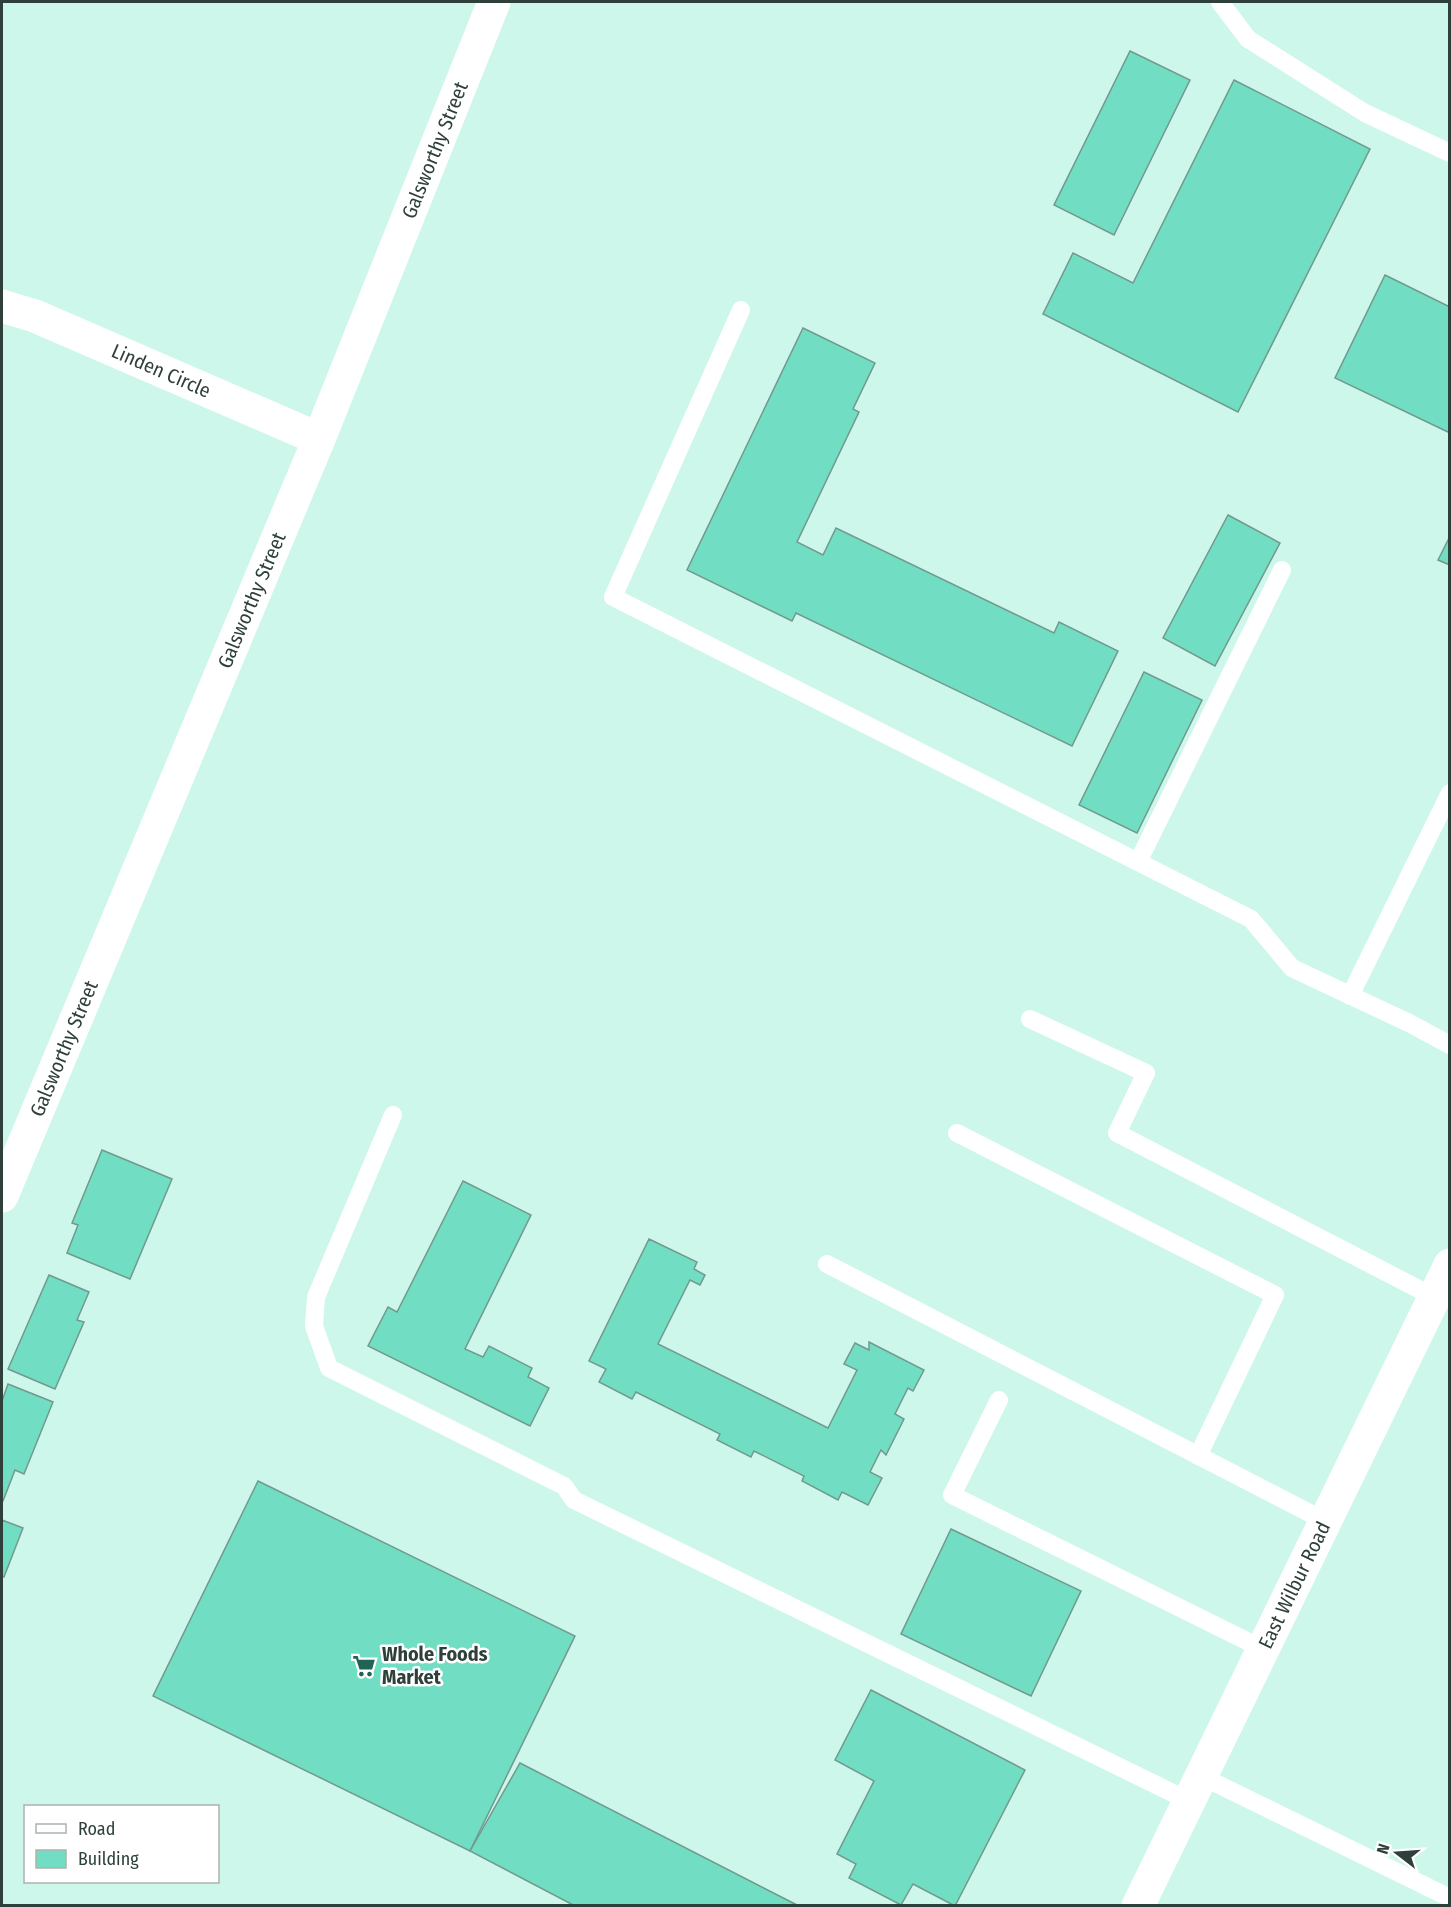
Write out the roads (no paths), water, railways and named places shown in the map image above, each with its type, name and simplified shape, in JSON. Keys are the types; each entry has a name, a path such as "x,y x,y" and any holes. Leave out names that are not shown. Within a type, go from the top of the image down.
{"street":[{"name":"Galsworthy Street","path":"2,1196 319,439 494,2"},
{"name":"Linden Circle","path":"2,306 35,316 319,439"},
{"name":"East Wilbur Road","path":"1138,1905 1449,1264"}],"lane":[{"path":"1220,2 1248,39 1365,113 1449,153"},
{"path":"741,310 613,597 1251,919 1292,968 1411,1024 1449,1045"},
{"path":"1138,862 1282,570"},
{"path":"1350,996 1449,793"},
{"path":"1030,1019 1146,1073 1117,1133 1434,1297"},
{"path":"393,1115 316,1296 314,1326 328,1368 564,1486 574,1500 1195,1788 1449,1898"},
{"path":"957,1133 1275,1295 1198,1456"},
{"path":"827,1264 1325,1521"},
{"path":"999,1400 951,1495 1263,1649"}],"place":[{"name":"Whole Foods Market","path":"364,1666"}]}
